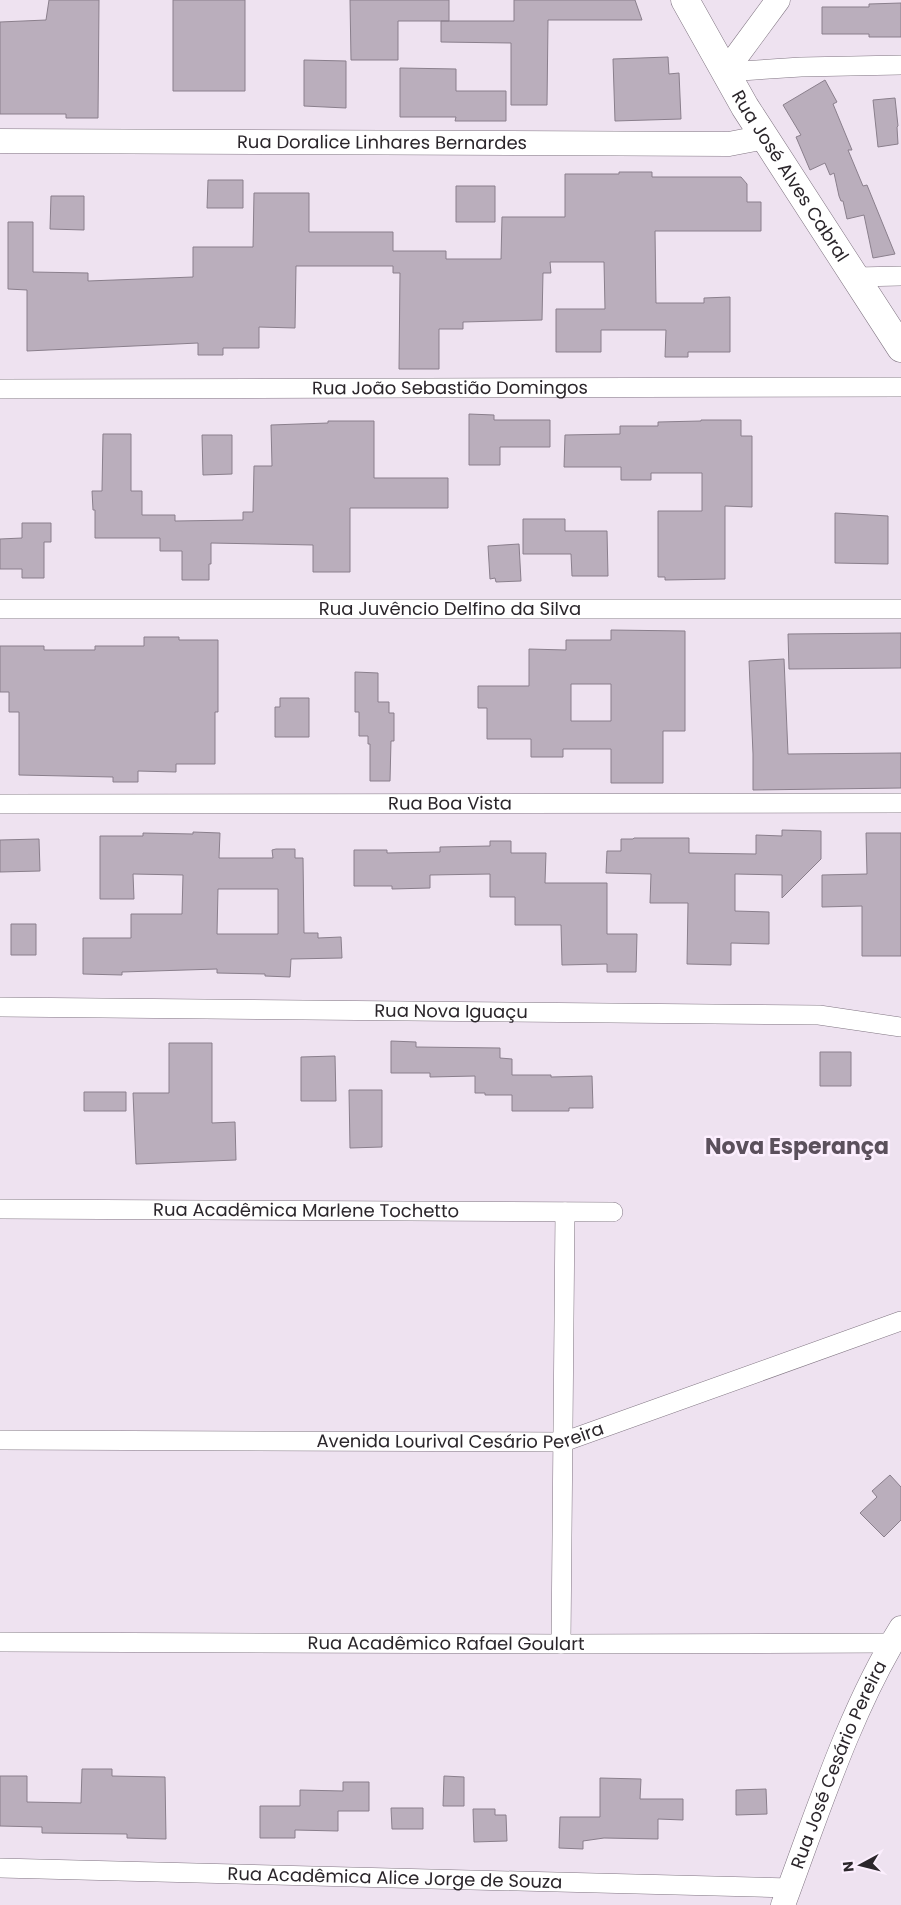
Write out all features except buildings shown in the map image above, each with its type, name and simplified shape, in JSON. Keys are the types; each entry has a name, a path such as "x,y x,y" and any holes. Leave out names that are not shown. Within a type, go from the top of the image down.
{"main road":[{"name":"Rua José Alves Cabral","path":"685,0 725,72 765,137 901,348"}],"street":[{"path":"725,72 778,0"},
{"path":"725,72 801,67 901,65"},
{"name":"Rua Doralice Linhares Bernardes","path":"0,142 729,144 765,137"},
{"path":"856,277 901,276"},
{"name":"Rua João Sebastião Domingos","path":"0,388 901,387"},
{"name":"Rua Juvêncio Delfino da Silva","path":"0,609 901,609"},
{"name":"Rua Boa Vista","path":"0,804 901,803"},
{"name":"Rua Nova Iguaçu","path":"0,1007 818,1015 901,1027"},
{"name":"Rua Acadêmica Marlene Tochetto","path":"0,1209 613,1212"},
{"path":"561,1644 565,1212"},
{"name":"Avenida Lourival Cesário Pereira","path":"0,1440 563,1442 901,1321"},
{"name":"Rua Acadêmico Rafael Goulart","path":"0,1642 561,1644 896,1635"},
{"name":"Rua José Cesário Pereira","path":"786,1896 862,1703 896,1635"},
{"name":"Rua Acadêmica Alice Jorge de Souza","path":"0,1868 786,1896"}],"district":[{"name":"Nova Esperança","path":"797,1146"}]}
